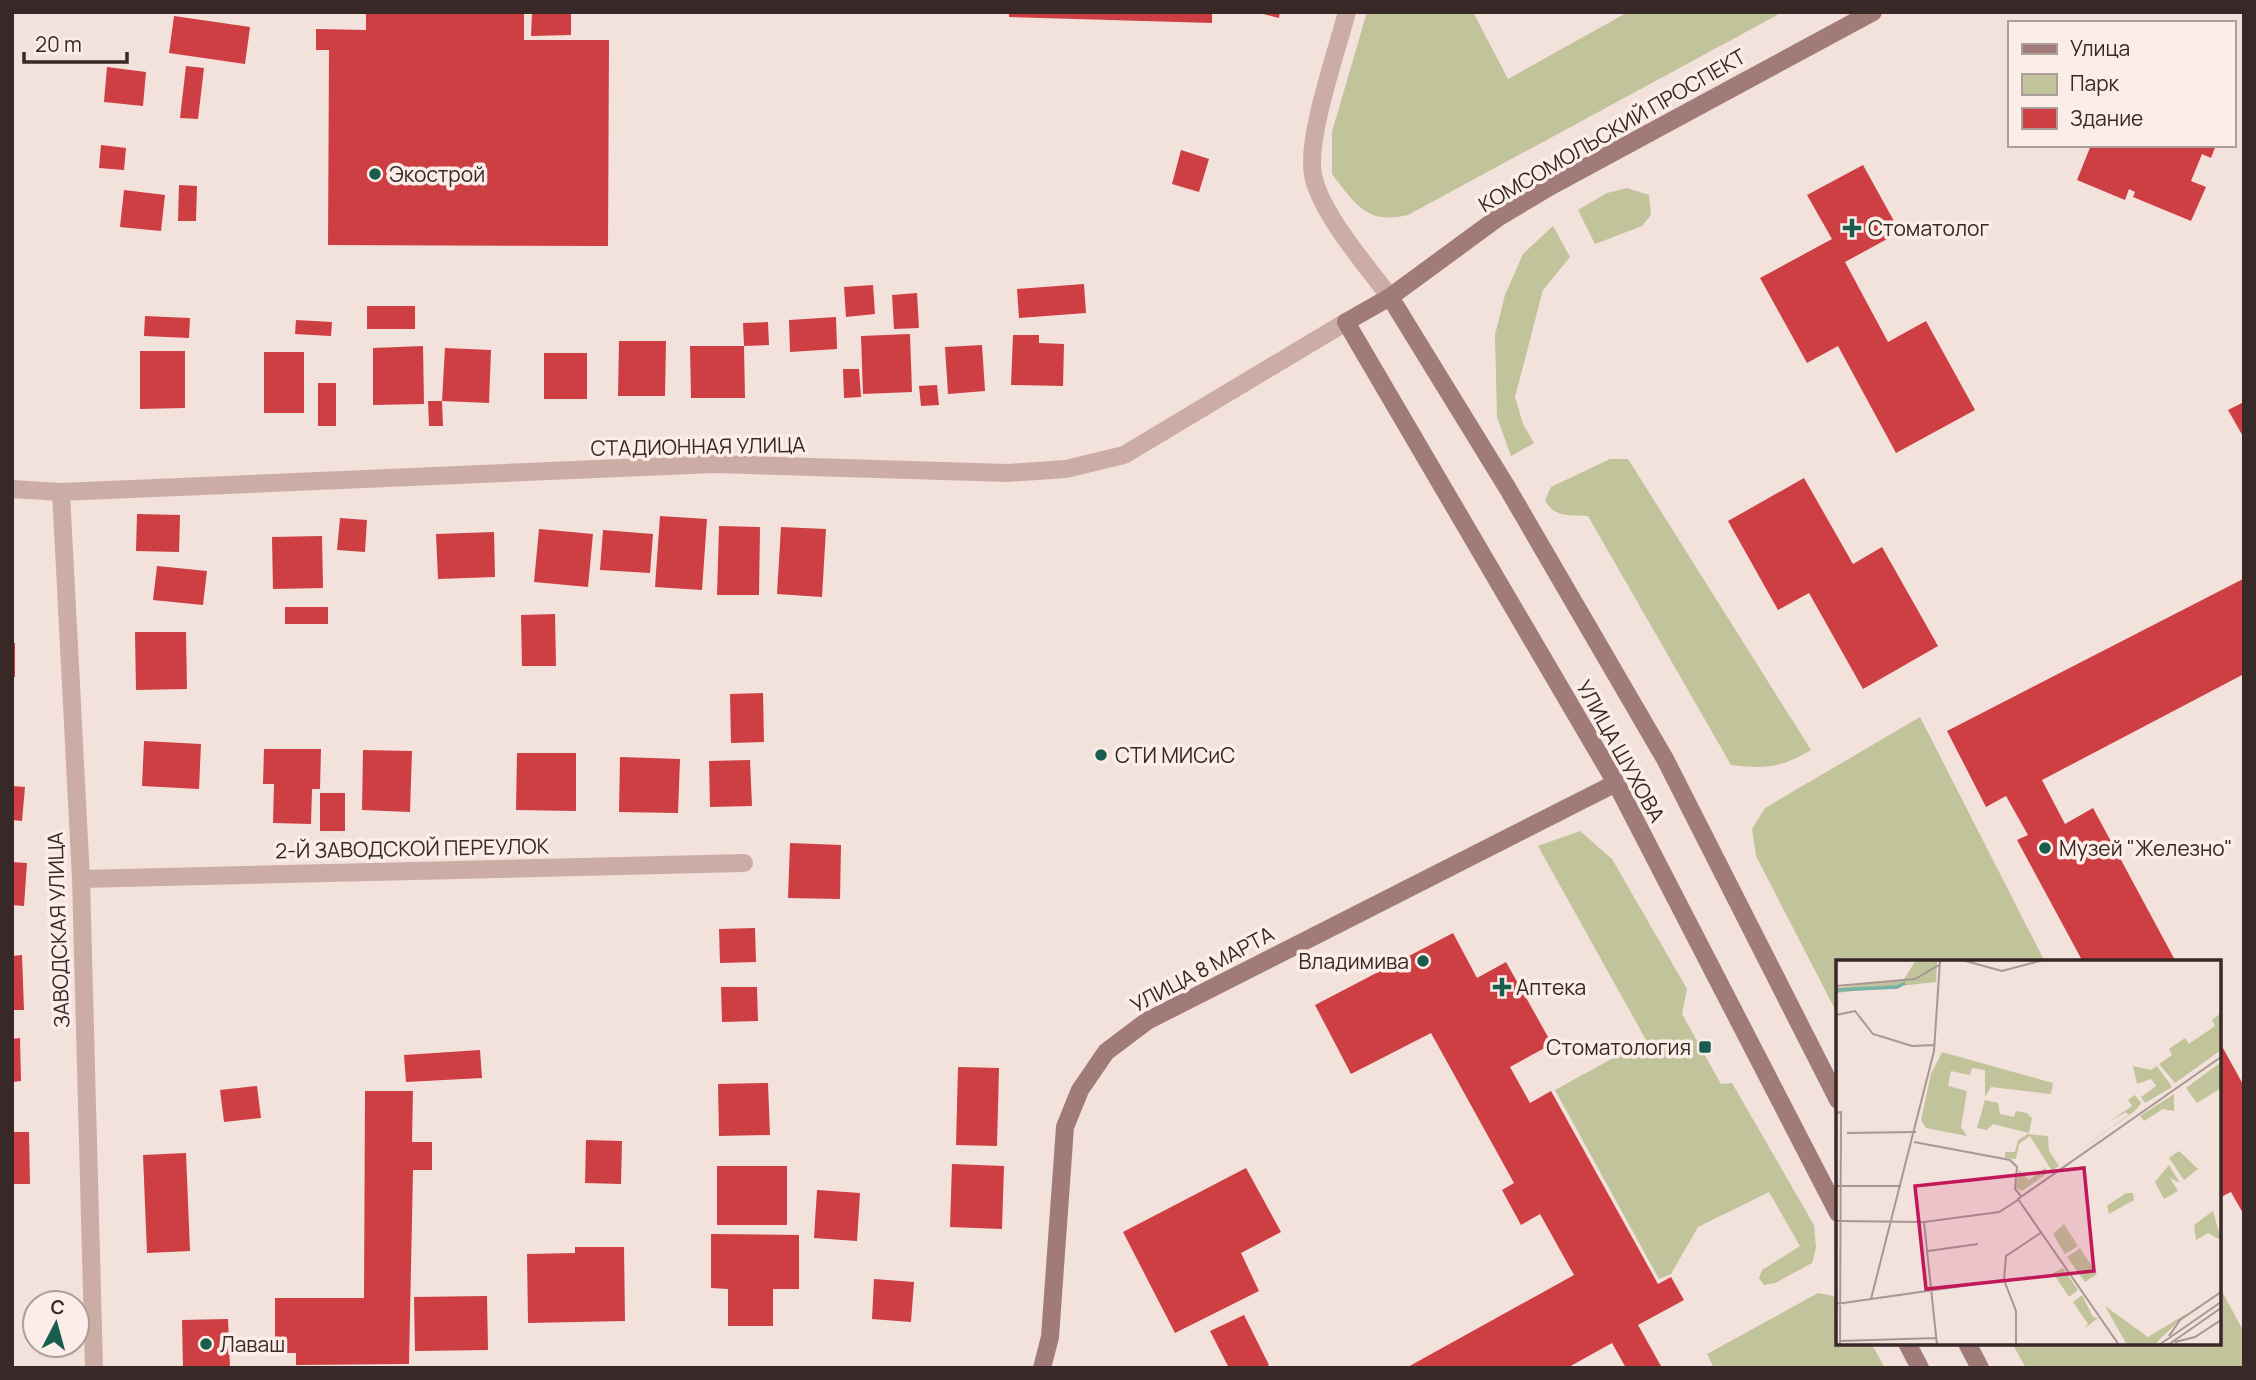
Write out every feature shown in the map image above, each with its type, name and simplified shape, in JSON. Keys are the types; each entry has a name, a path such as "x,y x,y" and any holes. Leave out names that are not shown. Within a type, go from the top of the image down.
{"main road":[{"name":"КОМСОМОЛЬСКИЙ ПРОСПЕКТ","path":"1346,322 1390,297 1499,217 1551,186 1873,12"},
{"name":"УЛИЦА ШУХОВА","path":"1390,297 1508,489 1665,758 1836,1096"},
{"name":"УЛИЦА ШУХОВА","path":"1346,322 1616,783 1836,1209"},
{"name":"УЛИЦА 8 МАРТА","path":"1042,1368 1050,1337 1065,1128 1080,1090 1106,1052 1147,1021 1616,783"},
{"path":"1908,1345 1920,1368"},
{"path":"1968,1345 1980,1368"}],"street":[{"path":"1347,12 1315,135 1313,175 1333,220 1390,297"},
{"name":"СТАДИОННАЯ УЛИЦА","path":"12,489 61,492 715,464 1008,473 1066,469 1124,455 1346,322"},
{"name":"ЗАВОДСКАЯ УЛИЦА","path":"61,492 80,879 94,1368"},
{"name":"2-Й ЗАВОДСКОЙ ПЕРЕУЛОК","path":"80,879 744,863"}],"green space":[{"path":"1367,12 1473,12 1508,79 1628,12 1783,12 1408,215 1382,217 1363,210 1332,174 1332,132"},
{"path":"1627,188 1649,195 1651,215 1642,226 1595,244 1578,210 1607,193"},
{"path":"1553,226 1570,257 1543,290 1515,397 1523,424 1534,443 1511,456 1497,417 1495,335 1505,295 1523,254"},
{"path":"1610,459 1628,459 1811,750 1773,766 1731,765 1588,516 1558,513 1549,506 1545,500 1551,487"},
{"path":"1920,717 2044,960 1836,960 1836,1011 1756,856 1752,829 1765,808"},
{"path":"1580,831 1612,859 1687,989 1682,1014 1721,1084 1732,1083 1814,1225 1816,1248 1812,1263 1775,1283 1764,1285 1759,1278 1762,1270 1800,1246 1769,1192 1698,1227 1671,1274 1659,1279 1555,1090 1646,1040 1538,846"},
{"path":"2221,1290 2244,1332 2244,1368 2026,1368 2013,1345 2221,1345"},
{"path":"1818,1293 1836,1297 1836,1345 1872,1345 1885,1368 1714,1368 1707,1354"}],"building":[{"path":"366,12 524,12 524,40 609,40 608,246 328,245 329,50 316,50 316,29 366,30"},
{"path":"532,12 571,12 571,35 531,36"},
{"path":"1009,12 1212,12 1212,23 1009,17"},
{"path":"1256,12 1280,12 1279,18"},
{"path":"174,16 250,27 245,64 169,53"},
{"path":"186,66 204,68 198,119 180,118"},
{"path":"107,67 146,72 143,106 104,102"},
{"path":"101,145 126,148 124,170 99,168"},
{"path":"2090,147 2215,147 2211,158 2202,154 2191,181 2206,187 2191,221 2133,197 2135,192 2129,189 2125,200 2077,180"},
{"path":"1181,150 1209,159 1199,192 1172,184"},
{"path":"1863,165 1900,232 1845,262 1888,342 1926,321 1975,410 1896,453 1838,346 1807,363 1760,278 1832,239 1807,195"},
{"path":"179,185 197,186 196,221 178,221"},
{"path":"124,190 165,195 161,231 120,227"},
{"path":"1084,284 1086,313 1019,318 1017,289"},
{"path":"873,285 875,314 846,317 844,287"},
{"path":"917,293 919,328 894,329 892,295"},
{"path":"367,306 415,306 415,329 367,329"},
{"path":"145,316 190,318 189,338 144,336"},
{"path":"836,317 837,349 790,352 789,320"},
{"path":"296,320 332,322 331,336 295,334"},
{"path":"768,322 769,345 744,346 743,323"},
{"path":"910,334 912,392 863,394 861,336"},
{"path":"1013,335 1039,335 1039,343 1064,344 1063,386 1011,385"},
{"path":"619,341 666,341 665,396 618,396"},
{"path":"982,345 985,391 948,394 945,347"},
{"path":"423,346 424,404 373,405 373,348"},
{"path":"690,346 744,346 745,398 691,398"},
{"path":"445,348 491,350 489,403 442,401"},
{"path":"140,351 185,351 185,408 140,409"},
{"path":"264,352 304,352 304,413 264,413"},
{"path":"544,353 587,353 587,399 544,399"},
{"path":"843,369 859,369 861,397 844,398"},
{"path":"318,383 336,383 336,426 318,426"},
{"path":"937,385 939,405 921,406 919,386"},
{"path":"428,401 442,401 443,426 429,426"},
{"path":"2244,402 2244,438 2228,410"},
{"path":"1804,478 1853,564 1882,547 1938,646 1863,689 1809,593 1778,610 1728,521"},
{"path":"137,514 180,515 179,552 136,551"},
{"path":"660,516 707,519 702,590 655,587"},
{"path":"340,518 367,520 365,552 337,550"},
{"path":"719,526 760,527 759,595 717,595"},
{"path":"781,527 826,529 822,597 777,594"},
{"path":"539,529 593,534 588,587 534,582"},
{"path":"603,530 653,534 650,573 600,570"},
{"path":"494,532 495,577 438,579 436,534"},
{"path":"322,536 323,588 273,589 272,537"},
{"path":"157,566 207,571 203,605 153,600"},
{"path":"2243,579 2244,674 2042,780 2065,824 2093,808 2175,960 2082,960 2017,840 2028,835 2006,796 1986,807 1947,731"},
{"path":"285,607 328,607 328,624 285,624"},
{"path":"555,614 556,666 522,666 521,615"},
{"path":"135,632 186,632 187,689 136,690"},
{"path":"12,643 15,643 15,677 12,677"},
{"path":"763,693 764,742 731,743 730,694"},
{"path":"144,741 201,744 199,789 142,786"},
{"path":"264,749 321,749 320,789 312,789 311,824 273,823 274,784 263,784"},
{"path":"363,750 412,751 410,812 362,810"},
{"path":"517,753 576,753 576,811 516,810"},
{"path":"620,757 680,759 678,813 619,812"},
{"path":"750,760 752,806 710,807 709,761"},
{"path":"12,786 25,787 22,821 12,820"},
{"path":"320,793 345,793 345,831 320,831"},
{"path":"790,843 841,845 840,899 788,898"},
{"path":"12,862 27,863 24,906 12,905"},
{"path":"755,928 756,962 720,963 719,929"},
{"path":"1453,933 1477,978 1506,962 1552,1044 1510,1067 1530,1103 1551,1091 1658,1284 1671,1277 1684,1300 1638,1325 1662,1368 1626,1368 1612,1343 1567,1368 1406,1368 1574,1275 1540,1214 1521,1225 1502,1190 1514,1183 1431,1033 1351,1074 1315,1005"},
{"path":"22,955 24,1010 12,1010 12,956"},
{"path":"721,987 757,987 758,1021 722,1022"},
{"path":"20,1038 21,1081 12,1082 12,1039"},
{"path":"2221,1045 2244,1086 2244,1215 2231,1192 2221,1197"},
{"path":"480,1050 482,1078 406,1082 404,1055"},
{"path":"958,1067 999,1068 997,1146 956,1145"},
{"path":"768,1083 770,1135 719,1136 718,1084"},
{"path":"257,1086 261,1118 224,1122 220,1090"},
{"path":"365,1091 413,1091 412,1142 432,1142 432,1170 413,1170 409,1364 296,1365 296,1353 282,1353 282,1347 275,1347 275,1298 364,1298"},
{"path":"12,1132 29,1132 30,1184 12,1184"},
{"path":"586,1140 622,1141 621,1184 585,1183"},
{"path":"186,1153 190,1251 147,1253 143,1155"},
{"path":"952,1164 1004,1166 1002,1229 950,1227"},
{"path":"717,1166 787,1166 787,1225 717,1225"},
{"path":"1246,1168 1281,1232 1241,1253 1259,1291 1175,1333 1123,1232"},
{"path":"817,1190 860,1193 857,1241 814,1238"},
{"path":"711,1234 799,1235 799,1289 773,1289 773,1326 728,1326 728,1289 711,1288"},
{"path":"575,1247 624,1247 625,1321 528,1323 527,1254 575,1253"},
{"path":"874,1279 914,1282 911,1322 872,1319"},
{"path":"487,1296 488,1350 415,1351 414,1297"},
{"path":"1244,1315 1269,1365 1264,1368 1229,1368 1210,1331"},
{"name":"Лаваш","path":"228,1319 230,1368 183,1368 182,1320"}],"place":[{"name":"Экострой","path":"375,174"},
{"name":"Стоматолог","path":"1852,228"},
{"name":"СТИ МИСиС","path":"1101,755"},
{"name":"Музей \"Железно\"","path":"2045,848"},
{"name":"Владимива","path":"1423,961"},
{"name":"Аптека","path":"1502,987"},
{"name":"Стоматология","path":"1705,1047"},
{"name":"Лаваш","path":"206,1344"}]}
